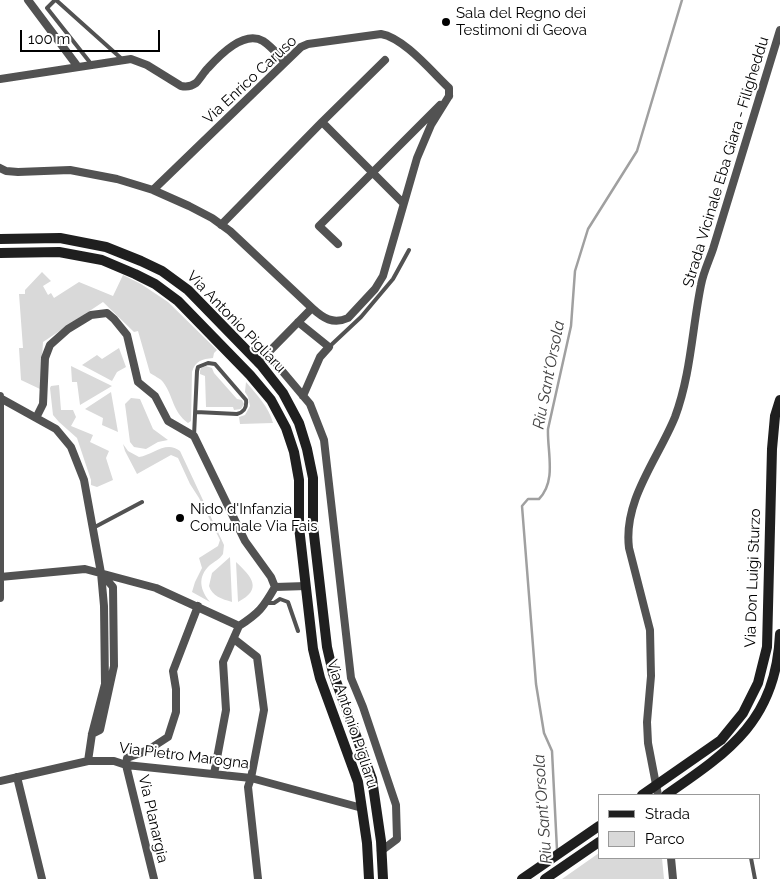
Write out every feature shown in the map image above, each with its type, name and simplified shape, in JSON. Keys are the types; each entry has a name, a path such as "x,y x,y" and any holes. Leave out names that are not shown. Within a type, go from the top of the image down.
{"main road":[{"name":"Via Antonio Pigliaru","path":"0,238 60,238 106,247 162,271 188,290 258,362 283,392 299,422 313,478 313,526 327,647 333,673 372,779 382,851 383,879"},
{"name":"Via Antonio Pigliaru","path":"0,253 59,252 102,260 155,284 178,300 250,375 271,400 286,428 294,452 298,480 299,527 313,649 320,678 358,782 369,879"},
{"name":"Via Don Luigi Sturzo","path":"643,794 721,740 743,713 758,683 767,647 772,449 775,416 780,400"},
{"name":"Via Don Luigi Sturzo","path":"667,794 711,764 730,749 743,735 763,705 776,668 780,634"},
{"path":"522,879 598,827"},
{"path":"544,879 598,843"}],"street":[{"path":"28,0 78,67"},
{"name":"Strada Vicinale Eba Giara - Filigheddu","path":"658,794 648,743 647,722 651,676 650,630 627,535 640,487 675,416 691,358 701,283 780,30"},
{"name":"Via Enrico Caruso","path":"153,190 285,62 301,47 308,44 381,34 388,35 399,40 449,88 449,96"},
{"path":"0,79 131,59 147,65 177,84 187,87 196,83 209,67 229,49 243,40 253,38 264,41 285,62"},
{"path":"221,225 385,60"},
{"path":"338,244 319,226 449,96"},
{"path":"0,168 6,171 70,170 117,179 153,190 189,206 221,225 322,317 339,322 348,318 375,289 383,276 412,173 426,136 449,96"},
{"path":"322,122 404,203"},
{"path":"258,362 312,308"},
{"path":"36,418 43,404 45,358 50,345 68,329 91,315 107,313 127,335 138,382 155,396 168,421 194,436 245,541 271,577 275,587"},
{"path":"298,322 328,347 320,357 303,396"},
{"name":"Via Antonio Pigliaru","path":"267,353 310,404 324,440 350,678 396,805 397,839 382,851"},
{"path":"0,598 0,398 56,429 71,448 84,480 101,572 104,606 105,684 92,734 88,761"},
{"path":"1,577 85,569 101,572 156,588 239,626"},
{"path":"275,587 306,586"},
{"path":"214,774 226,710 223,662 239,626 256,615 266,603 275,587"},
{"path":"126,765 127,758 148,750 168,737 176,712 176,689 172,671 198,606"},
{"path":"234,639 257,657 264,710 248,787 258,879"},
{"name":"Via Pietro Marogna","path":"0,781 88,761 114,761 126,765 251,778 362,808"},
{"name":"Via Planargia","path":"126,765 154,879"},
{"path":"18,777 42,879"},
{"path":"671,859 674,879"}],"lane":[{"path":"92,65 47,8 56,0 123,60"},
{"path":"328,347 361,317 394,279 409,250"},
{"path":"194,436 198,367 208,363 215,364 246,400 247,405 242,413 196,412"},
{"path":"93,528 142,502"},
{"path":"266,603 274,603 280,599 288,602 298,631"},
{"path":"751,859 755,879"}],"green space":[{"path":"42,272 51,281 43,286 48,295 51,293 54,298 79,282 113,296 123,275 141,284 168,302 217,350 213,358 199,361 193,368 191,421 188,423 179,414 163,382 150,373 138,331 134,332 103,302 43,342 40,389 21,380 19,348 23,348 19,294 25,294 25,290"},
{"path":"119,348 126,367 117,372 112,381 82,365 97,355 102,359"},
{"path":"71,366 112,386 80,405 77,382 72,382"},
{"path":"206,366 212,368 214,373 237,399 242,400 244,404 241,409 234,410 233,407 206,407 205,376 200,374 200,371 201,368"},
{"path":"246,382 266,406 273,423 240,424 239,417 245,415 250,406 245,392"},
{"path":"59,385 61,410 73,410 76,417 71,426 93,435 90,442 109,451 106,458 113,480 97,487 91,485 77,438 53,415 50,388 51,386"},
{"path":"111,392 118,432 102,425 103,418 85,409"},
{"path":"131,398 140,399 153,429 168,440 158,442 146,449 134,447 130,442 125,404"},
{"path":"123,444 128,451 139,457 170,447 180,451 224,545 223,554 203,574 202,588 210,602 192,592 202,568 199,558 218,546 220,540 178,458 171,455 137,474"},
{"path":"230,557 232,602 215,595 209,586 212,573"},
{"path":"236,562 247,573 253,588 246,597 238,602"},
{"path":"598,854 598,859 662,859 664,879 562,879"}],"waterway":[{"name":"Riu Sant'Orsola","path":"557,850 552,751 544,733 536,684 522,506 528,499 539,499 545,492 548,484 550,466 548,429 571,326 575,271 588,229 637,151 682,0"}],"place":[{"name":"Sala del Regno dei Testimoni di Geova","path":"446,22"},
{"name":"Nido d'Infanzia Comunale Via Fais","path":"180,518"}]}
